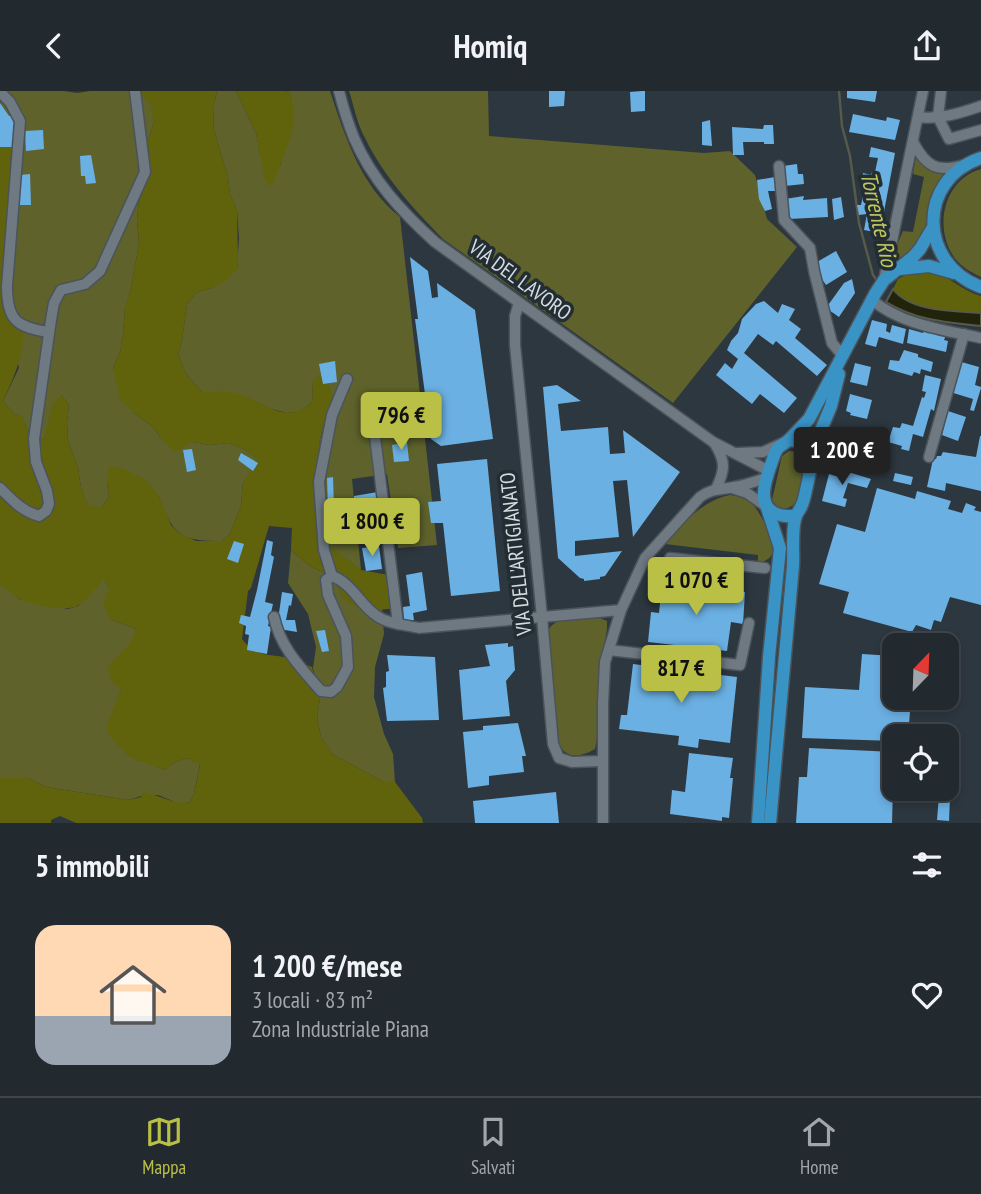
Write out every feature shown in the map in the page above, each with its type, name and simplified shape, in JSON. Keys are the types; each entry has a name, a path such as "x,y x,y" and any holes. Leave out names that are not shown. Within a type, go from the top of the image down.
{"main road":[{"path":"981,159 954,174 941,191 934,212 933,227 936,245 944,261 956,274 981,287"},
{"path":"758,823 769,657 780,548 764,497 775,453 809,419 884,280 913,257 933,227"},
{"path":"897,270 929,266 956,274"},
{"path":"771,823 796,515 803,503 816,442 831,406 843,356"},
{"path":"787,441 794,440 806,446 812,460"},
{"path":"767,507 784,516 796,515"}],"street":[{"path":"0,488 28,513 39,516 46,511 49,504 36,462 34,439 54,303 61,290 85,284 100,271 145,171 135,91"},
{"name":"VIA DEL LAVORO","path":"338,91 355,140 379,183 435,242 713,442 769,474"},
{"path":"941,91 938,117 949,139 981,130"},
{"path":"0,92 10,102 20,121 7,286 8,307 21,325 49,332"},
{"path":"884,280 923,92"},
{"path":"918,117 953,115 981,106"},
{"path":"913,142 928,163 938,169 949,170 966,165"},
{"path":"779,166 784,220 810,248 832,343 843,356"},
{"path":"873,297 891,314 915,323 981,338"},
{"name":"VIA DELL'ARTIGIANATO","path":"519,303 515,316 514,345 553,744 559,758 572,762 602,761"},
{"path":"929,457 964,334"},
{"path":"332,576 324,550 319,482 332,415 346,379"},
{"path":"372,412 398,624"},
{"path":"732,452 763,452 787,441"},
{"path":"713,442 722,455 724,469 716,489"},
{"path":"603,823 605,662 621,610 645,558 700,497 716,489 752,483 769,474"},
{"path":"732,488 747,493 767,507"},
{"path":"658,544 670,558"},
{"path":"645,558 765,568 778,575"},
{"path":"765,568 773,565 779,558"},
{"path":"332,576 342,579 377,617 419,628 621,610"},
{"path":"274,617 284,645 321,691 331,692 337,687 348,667 346,636 328,595 326,580 332,576"},
{"path":"609,650 740,665 749,623"}],"green space":[{"path":"0,91 138,91 151,103 154,123 142,158 137,221 139,243 125,307 120,352 113,368 134,413 152,426 163,441 209,445 229,443 258,459 243,483 241,505 230,534 222,541 197,540 180,533 169,520 159,496 107,482 109,497 102,507 89,507 68,441 69,405 61,395 44,439 37,442 22,417 13,413 3,401 19,368 5,298"},
{"path":"217,91 236,91 256,133 260,154 280,166 293,121 292,103 289,92 286,91 330,91 356,160 375,191 400,217 437,545 398,548 387,474 352,479 361,570 326,546 321,513 319,444 323,426 335,401 313,382 312,402 301,411 287,413 254,401 202,392 186,374 178,355 187,304 197,292 212,288 237,269 237,210 230,194 228,177 214,130 213,108"},
{"path":"349,91 488,91 489,136 704,153 730,151 755,175 767,219 797,247 673,403 443,239 410,204 381,166 362,133"},
{"path":"916,156 931,170 944,174 930,197 925,231 918,244 892,262 903,231 913,232 924,177 913,174"},
{"path":"981,169 981,277 965,268 952,254 944,229 944,217 951,192 969,174"},
{"path":"789,451 802,457 804,471 796,503 784,508 776,506 772,500 782,456"},
{"path":"730,495 746,500 758,511 772,544 773,552 768,559 758,563 758,555 665,544 695,513 711,502"},
{"path":"291,550 310,566 325,573 338,586 343,598 365,611 382,609 384,634 375,667 374,697 384,734 393,754 395,782 384,782 332,754 321,737 317,717 320,698 313,668 316,647 308,614 288,583"},
{"path":"104,578 109,588 110,619 136,629 134,640 126,649 118,699 137,760 165,770 173,763 187,758 200,764 190,802 180,804 158,795 128,800 46,787 28,778 0,778 0,585 9,589 19,599 68,609 78,606"},
{"path":"598,617 607,621 607,629 598,680 597,738 595,749 574,755 565,752 559,743 548,631 563,619"}],"shaded area":[{"path":"138,91 217,91 213,108 214,130 228,177 230,194 237,210 237,269 227,280 197,292 187,304 178,355 186,374 202,392 230,392 281,412 301,409 312,402 313,382 319,375 330,387 335,401 323,426 319,444 321,513 326,546 361,570 394,576 399,608 365,611 343,599 338,586 325,573 310,566 291,550 292,528 269,526 248,591 242,639 256,651 312,667 320,698 317,717 321,737 332,754 384,782 395,782 423,823 76,823 60,816 51,820 51,823 0,823 0,778 28,778 46,787 128,800 141,797 143,792 184,803 190,802 194,794 200,765 187,758 173,763 165,770 144,763 124,752 107,732 121,688 111,682 108,667 128,646 136,629 110,619 103,604 109,588 104,579 88,597 72,608 48,607 23,601 0,585 0,121 13,156 5,298 19,316 23,337 20,359 3,401 13,413 22,416 37,442 44,439 52,405 61,395 69,405 68,441 89,506 102,507 109,497 109,466 124,469 146,480 159,496 171,525 179,533 196,541 222,541 230,534 241,505 243,483 257,459 246,450 229,443 209,445 193,442 175,452 152,426 120,400 113,368 120,352 125,306 131,289 139,243 137,221 142,158 154,123 150,103"},
{"path":"236,91 286,91 289,92 294,106 291,136 273,184 268,186 256,133"},
{"path":"915,270 939,274 981,296 981,313 934,309 901,297 893,289 898,279"},
{"name":"Torrente Rio","path":"893,289 901,297 921,306 981,313 981,326 932,320 909,313 886,302"}],"building":[{"path":"549,91 565,91 564,106 549,107"},
{"path":"645,91 645,111 631,112 630,92"},
{"path":"847,91 877,91 875,102 847,98"},
{"path":"0,103 9,116 13,114 18,123 13,125 14,147 0,147"},
{"path":"853,114 886,121 887,117 900,120 895,140 849,132"},
{"path":"710,120 712,146 702,145 702,122"},
{"path":"764,125 773,125 774,144 743,142 744,155 733,155 732,127 763,129"},
{"path":"43,130 44,149 26,151 25,131"},
{"path":"871,147 895,153 880,233 864,230 867,214 859,215 857,205 861,205 866,182 862,180 863,173 871,175 875,172 878,158 869,157"},
{"path":"91,155 96,183 86,184 85,176 81,176 80,156"},
{"path":"797,164 798,174 803,174 804,184 785,186 783,166"},
{"path":"30,174 31,205 20,205 20,175"},
{"path":"775,177 776,191 768,191 772,209 765,211 759,199 757,180"},
{"path":"804,196 803,200 827,198 828,217 789,219 785,199"},
{"path":"841,197 844,217 834,220 832,199"},
{"path":"836,251 847,272 826,285 817,272 820,269 817,262"},
{"path":"410,257 428,271 432,298 438,297 437,283 475,310 493,439 441,446 431,439 415,319 418,319"},
{"path":"852,279 855,293 839,317 826,308 844,283"},
{"path":"764,301 778,313 782,304 795,309 789,320 801,329 795,338 827,365 817,376 776,341 773,345 758,334 744,353 797,398 784,413 760,394 752,404 716,375 725,363 732,369 738,359 727,350 731,341 738,333 742,319 756,304"},
{"path":"872,320 887,324 886,331 890,333 892,325 906,329 903,344 879,337 876,347 865,344"},
{"path":"909,329 923,333 924,329 946,335 946,352 907,343"},
{"path":"904,350 933,362 931,372 921,369 920,374 914,372 912,376 888,369 890,360 899,361"},
{"path":"335,361 337,382 323,384 319,364"},
{"path":"958,361 979,367 975,385 981,388 974,411 970,410 973,399 950,392"},
{"path":"855,363 871,367 867,386 850,382"},
{"path":"925,375 941,379 934,411 931,409 923,437 913,434 909,451 901,449 902,446 888,442 893,427 900,428 902,423 913,426 926,392 922,391"},
{"path":"557,385 581,401 558,404 561,431 608,427 610,454 625,453 623,430 680,472 633,537 627,480 613,481 619,537 575,541 575,556 622,551 600,579 584,581 558,558 543,387"},
{"path":"850,394 872,400 867,419 850,415 851,413 846,411"},
{"path":"948,411 966,417 958,441 942,435"},
{"path":"841,429 871,436 862,467 833,459"},
{"path":"980,436 981,491 946,483 945,491 927,487 933,459 941,456 943,452 976,457"},
{"path":"407,442 409,461 394,462 392,445"},
{"path":"192,449 196,470 187,472 183,450"},
{"path":"241,453 258,463 253,471 238,460"},
{"path":"487,459 500,591 451,596 443,523 431,523 428,502 441,501 437,464"},
{"path":"845,471 871,479 867,488 848,483 843,498 847,499 845,507 822,501 829,474 842,478"},
{"path":"895,473 913,477 911,485 893,481"},
{"path":"333,477 334,508 328,508 327,478"},
{"path":"877,488 915,499 917,491 951,501 948,509 962,513 966,503 981,512 981,605 950,597 941,622 934,620 931,630 916,625 912,632 843,613 849,592 819,584 837,524 865,532"},
{"path":"378,492 381,518 360,520 359,514 355,515 354,496"},
{"path":"267,540 273,542 271,555 274,557 265,602 273,604 268,626 271,627 267,654 247,650 249,635 245,634 246,626 239,623 241,615 250,617"},
{"path":"234,541 244,544 238,563 227,559"},
{"path":"379,546 382,569 366,571 362,548"},
{"path":"422,572 427,610 413,613 414,620 404,620 403,607 410,606 406,575"},
{"path":"662,583 745,592 743,624 731,622 727,651 648,642 651,612 659,613"},
{"path":"282,592 293,594 286,620 295,620 297,632 279,629"},
{"path":"325,630 329,651 322,652 316,631"},
{"path":"508,643 508,647 513,646 515,670 506,681 510,716 463,720 459,670 490,666 485,645"},
{"path":"862,654 882,655 882,711 910,711 909,724 882,724 882,741 802,738 805,687 859,690"},
{"path":"387,655 435,657 439,720 387,721 383,688 386,687 386,672 389,671"},
{"path":"633,664 737,677 730,743 699,739 698,748 678,745 679,736 619,729 621,715 627,715"},
{"path":"518,723 526,756 522,756 524,772 489,776 489,785 468,788 463,732 483,730 483,726"},
{"path":"809,748 882,751 882,801 893,801 892,823 796,823 799,777 807,777"},
{"path":"689,753 733,758 729,818 722,817 722,821 670,814 672,790 685,792"},
{"path":"556,792 559,823 475,823 473,801"},
{"path":"939,801 950,801 949,821 937,820"}],"waterway":[{"name":"Torrente Rio","path":"839,91 842,126 850,156 859,223 873,275 878,282"}]}
